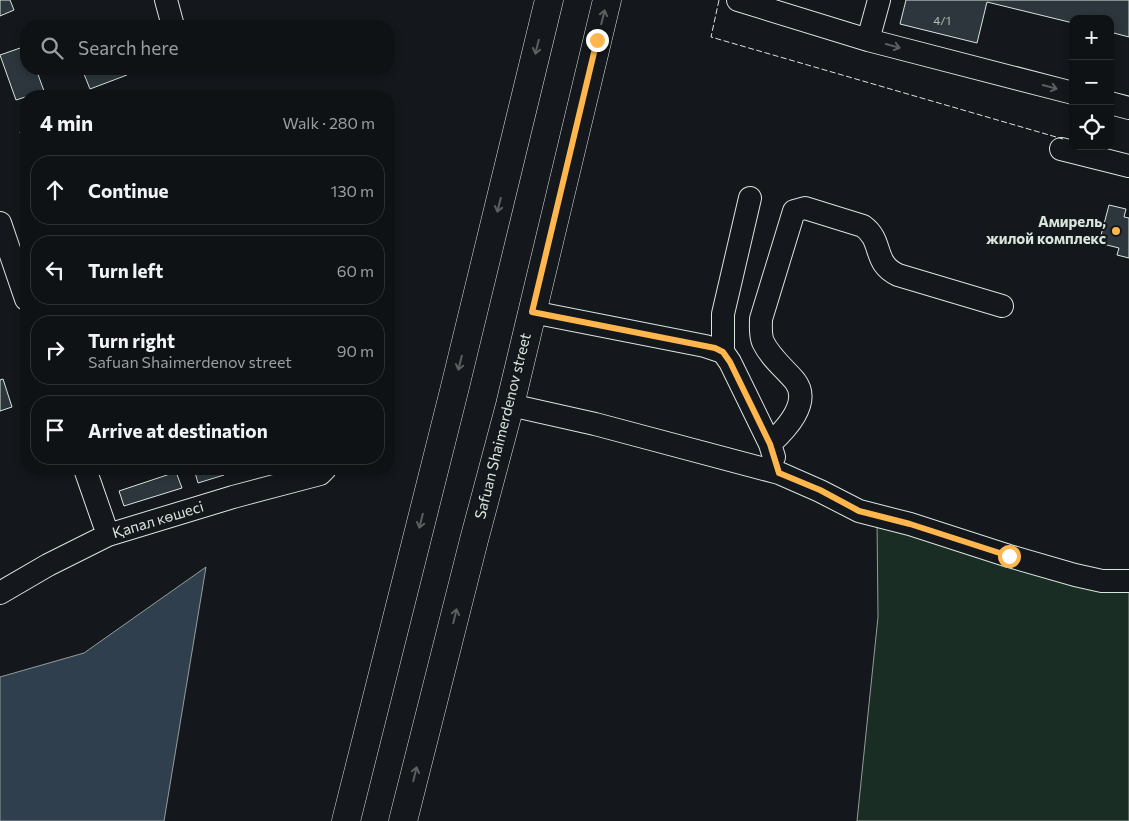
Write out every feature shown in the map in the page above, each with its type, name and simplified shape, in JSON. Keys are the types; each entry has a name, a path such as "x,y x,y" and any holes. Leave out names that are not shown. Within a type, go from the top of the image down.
{"main road":[{"path":"346,821 549,0"},
{"name":"Safuan Shaimerdenov street","path":"403,821 510,405 607,0"}],"street":[{"path":"166,0 171,20"},
{"path":"738,0 868,40 1069,92"},
{"path":"868,40 879,0"},
{"path":"1114,104 1129,108"},
{"path":"1062,148 1129,166"},
{"path":"750,198 723,314 723,352 730,362 770,444 779,473"},
{"path":"770,444 786,429 797,411 800,396 797,384 762,341 761,330 761,319 794,211 805,208 863,226 873,236 882,264 890,272 898,276 1002,306"},
{"path":"0,223 20,281"},
{"path":"532,312 705,346 723,352"},
{"path":"510,405 595,424 779,473 820,490 859,511 910,524 1075,575 1102,581 1129,581"},
{"path":"87,475 108,535"},
{"name":"Қапал көшесі","path":"0,593 48,565 108,535 233,497 316,475"}],"green space":[{"path":"877,520 1129,581 1129,821 857,821 878,617"}],"water":[{"path":"206,567 164,821 0,821 0,677 84,653"}],"building":[{"path":"0,0 10,0 14,10 0,16"},
{"path":"906,0 1129,0 1129,37 1114,33 1114,15 1069,15 1069,22 987,2 977,43 900,24"},
{"path":"20,48 20,75 38,75 44,90 20,90 20,99 16,100 0,55"},
{"path":"84,75 127,75 90,89"},
{"name":"Амирель, жилой комплекс","path":"1109,205 1126,209 1124,217 1129,218 1129,258 1117,255 1119,248 1099,243"},
{"path":"3,379 12,407 0,411 0,380"},
{"path":"167,475 177,475 182,488 124,506 119,491"},
{"path":"196,475 224,475 198,483"}],"fence":[{"path":"719,0 711,37 1063,139"}],"place":[{"name":"Амирель, жилой комплекс","path":"1116,231"}],"route":[{"path":"597,40 532,312 715,348 723,352 730,362 770,444 779,473 820,490 859,511 910,524 1009,556"}]}
